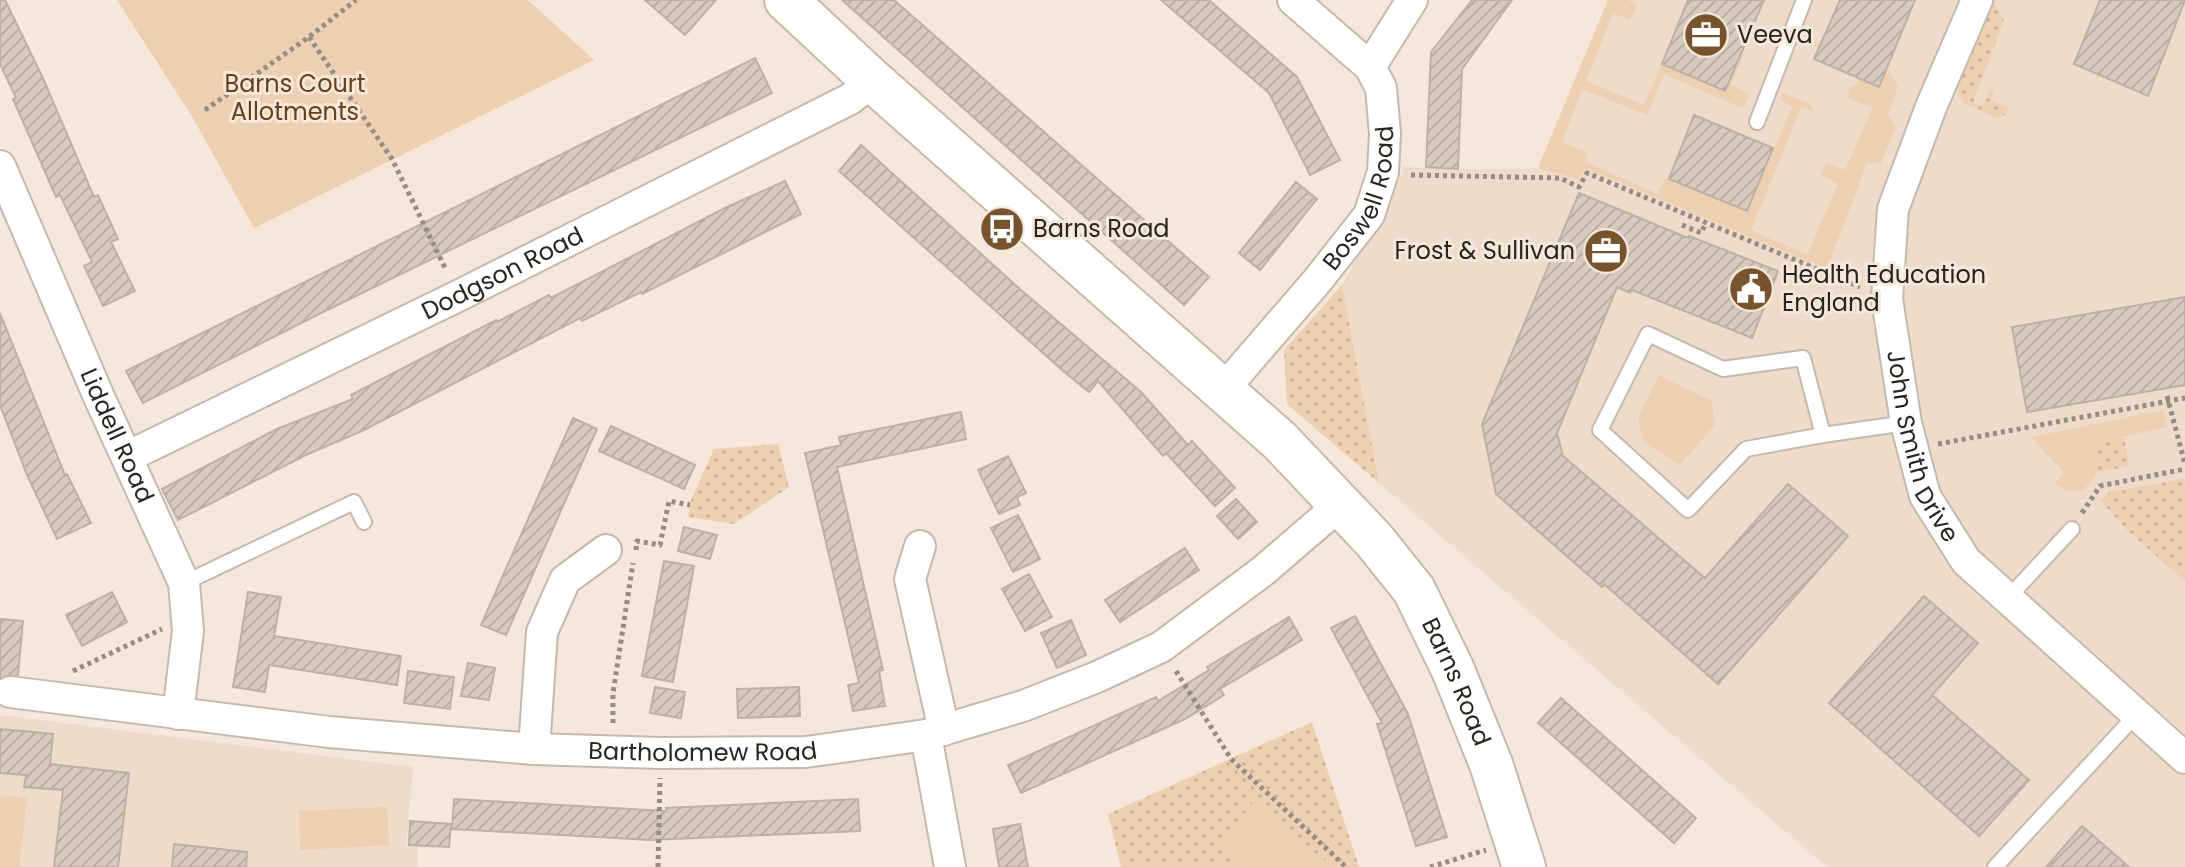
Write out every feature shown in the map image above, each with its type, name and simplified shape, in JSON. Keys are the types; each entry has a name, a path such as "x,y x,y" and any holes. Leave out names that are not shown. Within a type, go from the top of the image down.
{"street":[{"name":"Barns Road","path":"786,0 873,81 1280,441 1342,503 1414,590 1453,670 1491,764 1521,854"},
{"path":"1293,0 1370,67 1412,0"},
{"name":"John Smith Drive","path":"1977,0 1931,107 1893,209 1887,299 1910,436 1925,496 1966,561 2185,758"},
{"name":"Boswell Road","path":"1222,391 1369,215 1383,172 1385,134 1381,88 1370,67"},
{"name":"Dodgson Road","path":"127,457 458,296 850,99 873,81"},
{"name":"Liddell Road","path":"0,166 184,583 188,616 178,714"},
{"name":"Bartholomew Road","path":"12,692 329,732 534,749 661,753 806,752 935,733 1023,706 1097,677 1161,647 1263,571 1342,503"},
{"path":"920,546 910,579 935,733 950,867"},
{"path":"534,749 542,632 565,580 606,550"}],"lane":[{"path":"1757,122 1804,0"},
{"path":"1823,435 1803,358 1723,369 1648,334 1600,430 1688,510 1746,449 1823,435 1910,436"},
{"path":"184,583 354,502 364,522"},
{"path":"2007,599 2072,529"},
{"path":"1995,867 2136,715"}],"path":[{"path":"205,110 356,0"},
{"path":"309,37 392,159 458,296"},
{"path":"1383,172 1451,177 1560,178 1579,187 1587,173 1887,299"},
{"path":"1682,225 1701,233 1706,223"},
{"path":"1910,436 2185,398"},
{"path":"2072,529 2100,486 2185,467 2168,399"},
{"path":"613,752 613,693 637,541 660,545 669,501 690,505"},
{"path":"606,550 633,562"},
{"path":"12,692 188,616"},
{"path":"1161,647 1231,759 1346,867"},
{"path":"658,867 661,753"},
{"path":"1430,867 1521,854"}],"shaded area":[{"path":"1608,0 2185,0 2185,867 1827,867 1379,483 1342,285 1402,174 1402,167 1538,168"},
{"path":"0,715 413,767 406,846 418,846 418,867 0,867"}],"green space":[{"name":"Barns Court Allotments","path":"117,0 528,0 594,60 254,228 193,118"},
{"path":"1608,0 1628,0 1637,5 1630,20 1613,13 1586,81 1644,105 1662,64 1725,91 1741,53 1744,54 1731,84 1750,95 1742,108 1664,74 1647,115 1582,89 1562,142 1588,153 1585,162 1658,194 1665,178 1747,211 1792,107 1780,99 1783,93 1810,104 1814,112 1801,107 1751,230 1807,255 1838,184 1821,175 1826,162 1845,170 1873,107 1848,99 1849,88 1857,84 1857,78 1879,87 1887,69 1898,86 1888,114 1896,127 1881,163 1867,163 1827,269 1585,168 1578,179 1538,168"},
{"path":"1988,0 1996,0 1995,4 2004,20 1974,104 1983,105 1990,89 1994,91 1991,101 2009,108 2005,115 1997,118 1964,103 1958,93 1957,79"},
{"path":"1342,285 1379,483 1287,404 1284,350"},
{"path":"1659,375 1712,401 1715,425 1680,465 1643,442 1638,417"},
{"path":"2164,410 2167,427 2093,443 2098,472 2083,491 2064,490 2055,483 2064,473 2031,437"},
{"path":"2124,437 2129,466 2098,472 2093,443"},
{"path":"778,444 789,487 734,524 688,517 691,500 714,449"},
{"path":"2184,479 2185,581 2127,530 2101,501 2109,492"},
{"path":"1312,722 1359,867 1121,867 1108,814"},
{"path":"0,795 27,798 19,867 0,867"},
{"path":"1253,802 1326,861 1321,867 1248,867 1219,844"},
{"path":"387,807 389,845 300,850 299,811"}],"building":[{"path":"0,0 5,0 42,76 94,197 98,195 118,239 111,242 135,291 103,306 84,266 92,262 60,195 56,197 0,64"},
{"path":"645,0 716,0 685,35"},
{"path":"842,0 894,0 1209,277 1184,305"},
{"path":"1161,0 1209,0 1297,77 1340,160 1310,175 1269,93"},
{"path":"1472,0 1512,0 1462,69 1458,169 1426,167 1431,52"},
{"path":"1688,0 1764,0 1725,91 1662,64"},
{"path":"1840,0 1915,0 1879,87 1814,59"},
{"path":"2100,0 2185,0 2148,96 2074,64"},
{"path":"755,58 772,93 143,403 126,371"},
{"path":"1694,115 1773,148 1747,211 1669,179"},
{"path":"861,145 1021,290 1141,392 1188,445 1192,441 1235,488 1215,506 1166,453 1163,456 1098,381 1089,392 839,171"},
{"path":"785,181 801,214 642,294 582,321 580,318 362,431 308,454 178,520 162,489 277,429 353,399 351,395 496,320 549,295 551,298 725,208"},
{"path":"1296,182 1317,199 1260,270 1239,253"},
{"path":"1579,193 1778,271 1752,338 1632,290 1630,293 1617,287 1557,433 1563,456 1705,578 1788,484 1848,536 1718,684 1496,494 1482,424"},
{"path":"2185,297 2185,385 2027,412 2012,327"},
{"path":"0,313 65,475 91,523 57,539 27,475 0,405"},
{"path":"961,412 966,439 837,467 883,670 879,671 885,706 853,711 848,685 859,683 805,453 841,445 839,437"},
{"path":"573,418 597,429 506,635 481,625"},
{"path":"611,426 695,465 684,489 599,451"},
{"path":"1008,456 1026,493 1017,497 1020,505 999,514 978,470"},
{"path":"1236,499 1257,522 1238,539 1217,516"},
{"path":"1018,515 1040,559 1013,572 991,528"},
{"path":"684,527 717,535 710,559 678,551"},
{"path":"1185,548 1199,570 1120,622 1105,600"},
{"path":"664,561 694,566 673,682 642,676"},
{"path":"1029,574 1052,617 1025,631 1002,589"},
{"path":"112,592 127,622 82,646 66,615"},
{"path":"248,592 281,597 274,636 401,656 397,685 269,665 265,692 233,687"},
{"path":"1924,596 1978,643 1932,695 2029,780 1979,836 1829,703"},
{"path":"1355,616 1408,714 1447,837 1416,846 1377,724 1382,723 1331,628"},
{"path":"1289,617 1302,640 1220,689 1224,695 1185,719 1021,793 1008,765 1156,697 1158,701"},
{"path":"0,619 23,621 18,675 0,678"},
{"path":"1071,620 1086,655 1057,668 1041,633"},
{"path":"468,663 495,668 489,700 461,696"},
{"path":"408,671 454,677 450,709 404,703"},
{"path":"655,687 685,692 681,718 650,713"},
{"path":"799,687 800,716 738,718 737,689"},
{"path":"1561,698 1696,818 1674,843 1538,723"},
{"path":"0,729 53,734 50,764 129,773 118,867 54,867 63,790 24,787 26,775 0,773"},
{"path":"454,799 666,811 666,808 858,799 860,831 650,840 452,829"},
{"path":"410,821 451,824 449,847 409,845"},
{"path":"1020,824 1028,867 999,867 993,829"},
{"path":"2082,826 2129,867 2046,867"},
{"path":"174,844 247,852 246,867 172,867"}],"place":[{"name":"Veeva","path":"1706,35"},
{"name":"Barns Road","path":"1002,229"},
{"name":"Frost & Sullivan","path":"1606,251"},
{"name":"Health Education England","path":"1751,289"}]}
